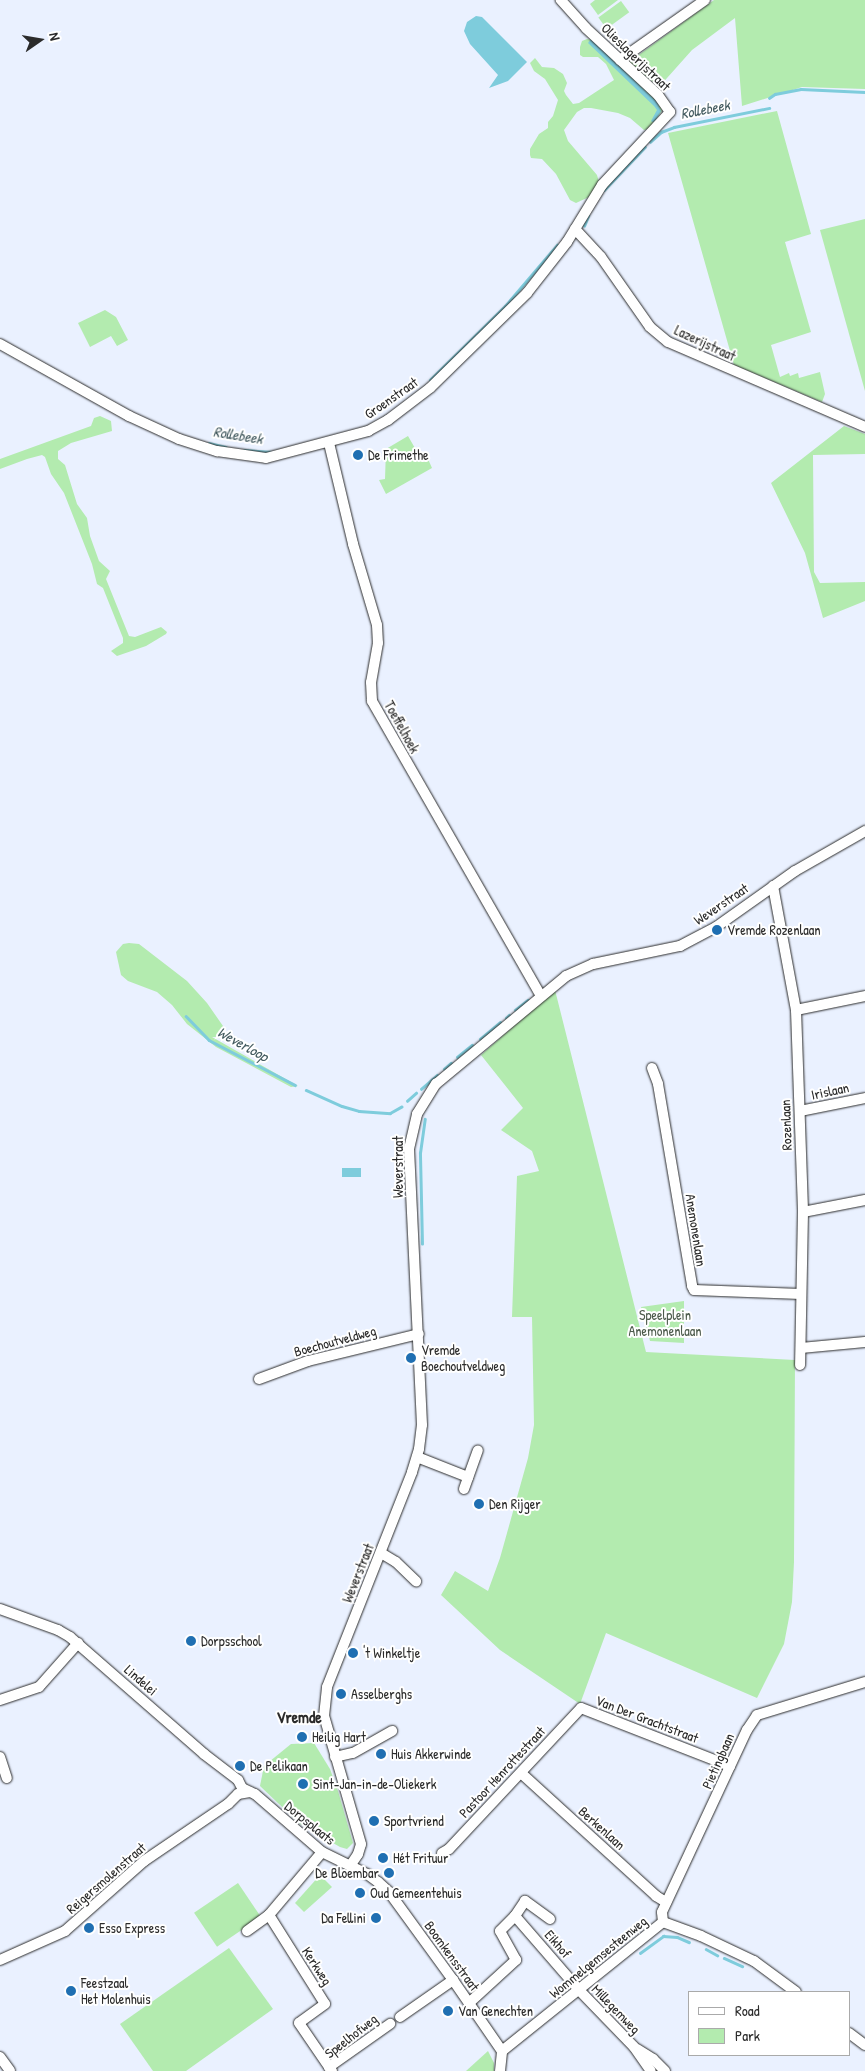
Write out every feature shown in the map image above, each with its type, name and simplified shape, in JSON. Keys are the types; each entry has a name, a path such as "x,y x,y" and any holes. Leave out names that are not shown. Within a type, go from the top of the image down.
{"street":[{"name":"Olieslagerijstraat","path":"561,0 620,60 658,95 670,112"},
{"path":"620,60 705,0"},
{"name":"Groenstraat","path":"0,344 122,413 179,440 203,447 266,458 329,443 368,431 388,420 430,388 527,293 576,229 602,185 670,112"},
{"name":"Lazerijstraat","path":"576,229 601,257 650,327 668,342 865,427"},
{"name":"Toeffelhoek","path":"329,443 353,544 377,625 378,643 371,682 372,701 541,996"},
{"name":"Weverstraat","path":"324,1716 327,1687 417,1457 422,1425 410,1149 417,1114 436,1084 566,976 580,968 680,946 716,927 773,886 865,831"},
{"name":"Rozenlaan","path":"773,886 796,1010 803,1212 800,1365"},
{"path":"796,1010 865,996"},
{"name":"Anemonenlaan","path":"652,1068 658,1084 694,1290 801,1294"},
{"name":"Irislaan","path":"800,1112 865,1098"},
{"path":"803,1212 865,1200"},
{"name":"Boechoutveldweg","path":"259,1379 308,1361 419,1334"},
{"path":"801,1348 865,1342"},
{"path":"464,1489 478,1450"},
{"path":"417,1457 468,1477"},
{"path":"381,1553 396,1562 416,1580"},
{"name":"Lindelei","path":"0,1608 58,1630 78,1643 204,1754 238,1780 242,1788 250,1792"},
{"path":"0,1700 39,1687 78,1643"},
{"name":"Pietingbaan","path":"663,1922 662,1912 666,1902 747,1730 757,1715 865,1682"},
{"name":"Van Der Grachtstraat","path":"582,1708 730,1766"},
{"name":"Pastoor Henrottestraat","path":"442,1853 449,1849 582,1708"},
{"name":"Dorpsplaats","path":"250,1792 322,1852 350,1866 358,1854 360,1844 324,1716"},
{"path":"336,1757 353,1753 392,1731"},
{"path":"0,1757 7,1778"},
{"name":"Berkenlaan","path":"521,1773 656,1896 666,1902"},
{"name":"Reigersmolenstraat","path":"0,1960 65,1931 144,1861 228,1804 238,1794 250,1792"},
{"path":"247,1931 269,1916 322,1852"},
{"name":"Boomkensstraat","path":"350,1866 367,1874 389,1892 453,1980 502,2052"},
{"name":"Eikhof","path":"469,2003 516,1960 500,1931 516,1916 525,1901 550,1919"},
{"name":"Kerkweg","path":"269,1916 325,2004 299,2022 330,2069"},
{"name":"Eikhof","path":"516,1916 579,1990"},
{"name":"Wommelgemsesteenweg","path":"502,2052 663,1922 701,1936 754,1961 795,1991"},
{"name":"Speelhofweg","path":"400,2017 453,1980"},
{"name":"Millegemweg","path":"579,1990 634,2047 651,2071"},
{"name":"Speelhofweg","path":"330,2069 390,2024"},
{"path":"850,2034 865,2045"},
{"name":"Millegemweg","path":"634,2047 653,2059 665,2071"},
{"path":"500,2071 502,2052"},
{"path":"0,2057 10,2071"}],"green space":[{"path":"595,0 618,0 598,15 590,4"},
{"path":"714,0 865,0 865,89 802,87 742,106 735,18 692,50 659,87 629,62"},
{"path":"621,1 629,12 607,29 598,17"},
{"path":"587,39 596,40 660,101 662,111 649,129 644,130 630,118 618,113 591,108 584,108 577,112 564,130 568,141 597,175 599,182 589,197 576,203 570,200 556,174 542,159 531,158 530,155 530,149 539,134 548,128 548,122 553,116 558,100 545,79 534,71 530,63 535,58 542,67 554,68 563,74 567,83 564,91 566,95 573,104 579,103 614,80 606,64 598,57 583,57 580,55 582,41"},
{"path":"777,111 811,234 785,242 811,332 771,345 780,377 789,373 790,376 798,373 799,378 820,372 825,394 822,402 734,365 668,133"},
{"path":"865,219 865,391 820,230"},
{"path":"105,310 116,317 128,340 117,346 111,336 90,347 78,323"},
{"path":"100,416 111,421 112,431 71,443 58,451 58,459 65,465 77,504 87,518 90,536 99,561 110,571 106,579 129,636 135,637 161,627 167,632 146,646 117,656 111,651 123,643 123,638 103,588 97,584 92,564 64,493 51,474 45,457 42,455 27,459 0,469 0,459 91,426 94,418"},
{"path":"844,426 865,434 865,454 813,455 814,572 820,583 865,582 865,601 823,618 805,553 771,483"},
{"path":"408,436 423,462 428,459 432,468 386,494 379,480 385,479 386,449"},
{"path":"123,944 139,944 187,981 207,1003 223,1026 217,1037 212,1037 298,1086 291,1087 216,1047 187,1024 172,1005 157,992 128,981 121,975 116,952"},
{"path":"555,990 646,1352 795,1360 794,1562 792,1602 784,1644 757,1698 606,1633 580,1704 500,1650 441,1595 455,1571 488,1591 500,1558 528,1458 534,1425 532,1317 512,1317 517,1176 539,1171 532,1151 501,1130 523,1108 481,1055"},
{"name":"Speelplein Anemonenlaan","path":"684,1301 684,1343 650,1341 641,1307"},
{"path":"314,1743 330,1769 338,1791 353,1843 347,1849 340,1847 300,1824 260,1786 264,1766 291,1744"},
{"path":"320,1875 332,1887 304,1912 295,1903"},
{"path":"238,1883 261,1917 217,1947 194,1913"},
{"path":"229,1948 273,2009 186,2071 153,2071 120,2024"},
{"path":"488,2051 494,2063 494,2071 466,2071"}],"water":[{"path":"476,16 482,17 527,62 508,81 489,88 498,75 470,44 464,31 467,22"},
{"path":"591,39 657,102 661,111 654,123 651,121 657,110 654,106 588,43"},
{"path":"342,1168 361,1168 361,1177 342,1177"}],"waterway":[{"name":"Rollebeek","path":"769,98 775,94 801,89 865,92"},
{"name":"Rollebeek","path":"650,142 661,132 674,127 769,108"},
{"name":"Rollebeek","path":"604,190 645,147"},
{"name":"Rollebeek","path":"584,226 588,216"},
{"name":"Rollebeek","path":"430,380 505,306 557,245"},
{"name":"Rollebeek","path":"209,443 226,447"},
{"name":"Rollebeek","path":"244,450 273,452"},
{"name":"Weverloop","path":"515,1010 528,1000"},
{"name":"Weverloop","path":"506,1018 509,1015"},
{"name":"Weverloop","path":"186,1016 209,1040 295,1085"},
{"name":"Weverloop","path":"480,1039 500,1022"},
{"name":"Weverloop","path":"457,1057 472,1045"},
{"name":"Weverloop","path":"444,1069 451,1063"},
{"name":"Weverloop","path":"421,1089 437,1075"},
{"name":"Weverloop","path":"306,1090 342,1106 359,1111 390,1113 401,1107"},
{"name":"Weverloop","path":"407,1101 416,1093"},
{"path":"422,1244 420,1153 425,1119"},
{"path":"640,1953 663,1936 677,1937 689,1942"},
{"path":"706,1949 717,1955"},
{"path":"724,1958 742,1966"}],"place":[{"name":"De Frimethe","path":"358,455"},
{"name":"Vremde Rozenlaan","path":"717,930"},
{"name":"Vremde Boechoutveldweg","path":"411,1358"},
{"name":"Den Rijger","path":"479,1504"},
{"name":"Dorpsschool","path":"191,1641"},
{"name":"'t Winkeltje","path":"353,1653"},
{"name":"Asselberghs","path":"341,1694"},
{"name":"Heilig Hart","path":"302,1737"},
{"name":"Huis Akkerwinde","path":"381,1754"},
{"name":"De Pelikaan","path":"240,1766"},
{"name":"Sint-Jan-in-de-Oliekerk","path":"303,1784"},
{"name":"Sportvriend","path":"374,1821"},
{"name":"Hét Frituur","path":"383,1858"},
{"name":"De Bloembar","path":"389,1873"},
{"name":"Oud Gemeentehuis","path":"360,1893"},
{"name":"Da Fellini","path":"376,1918"},
{"name":"Esso Express","path":"89,1928"},
{"name":"Feestzaal Het Molenhuis","path":"71,1991"},
{"name":"Van Genechten","path":"448,2011"}],"district":[{"name":"Vremde","path":"299,1717"}]}
